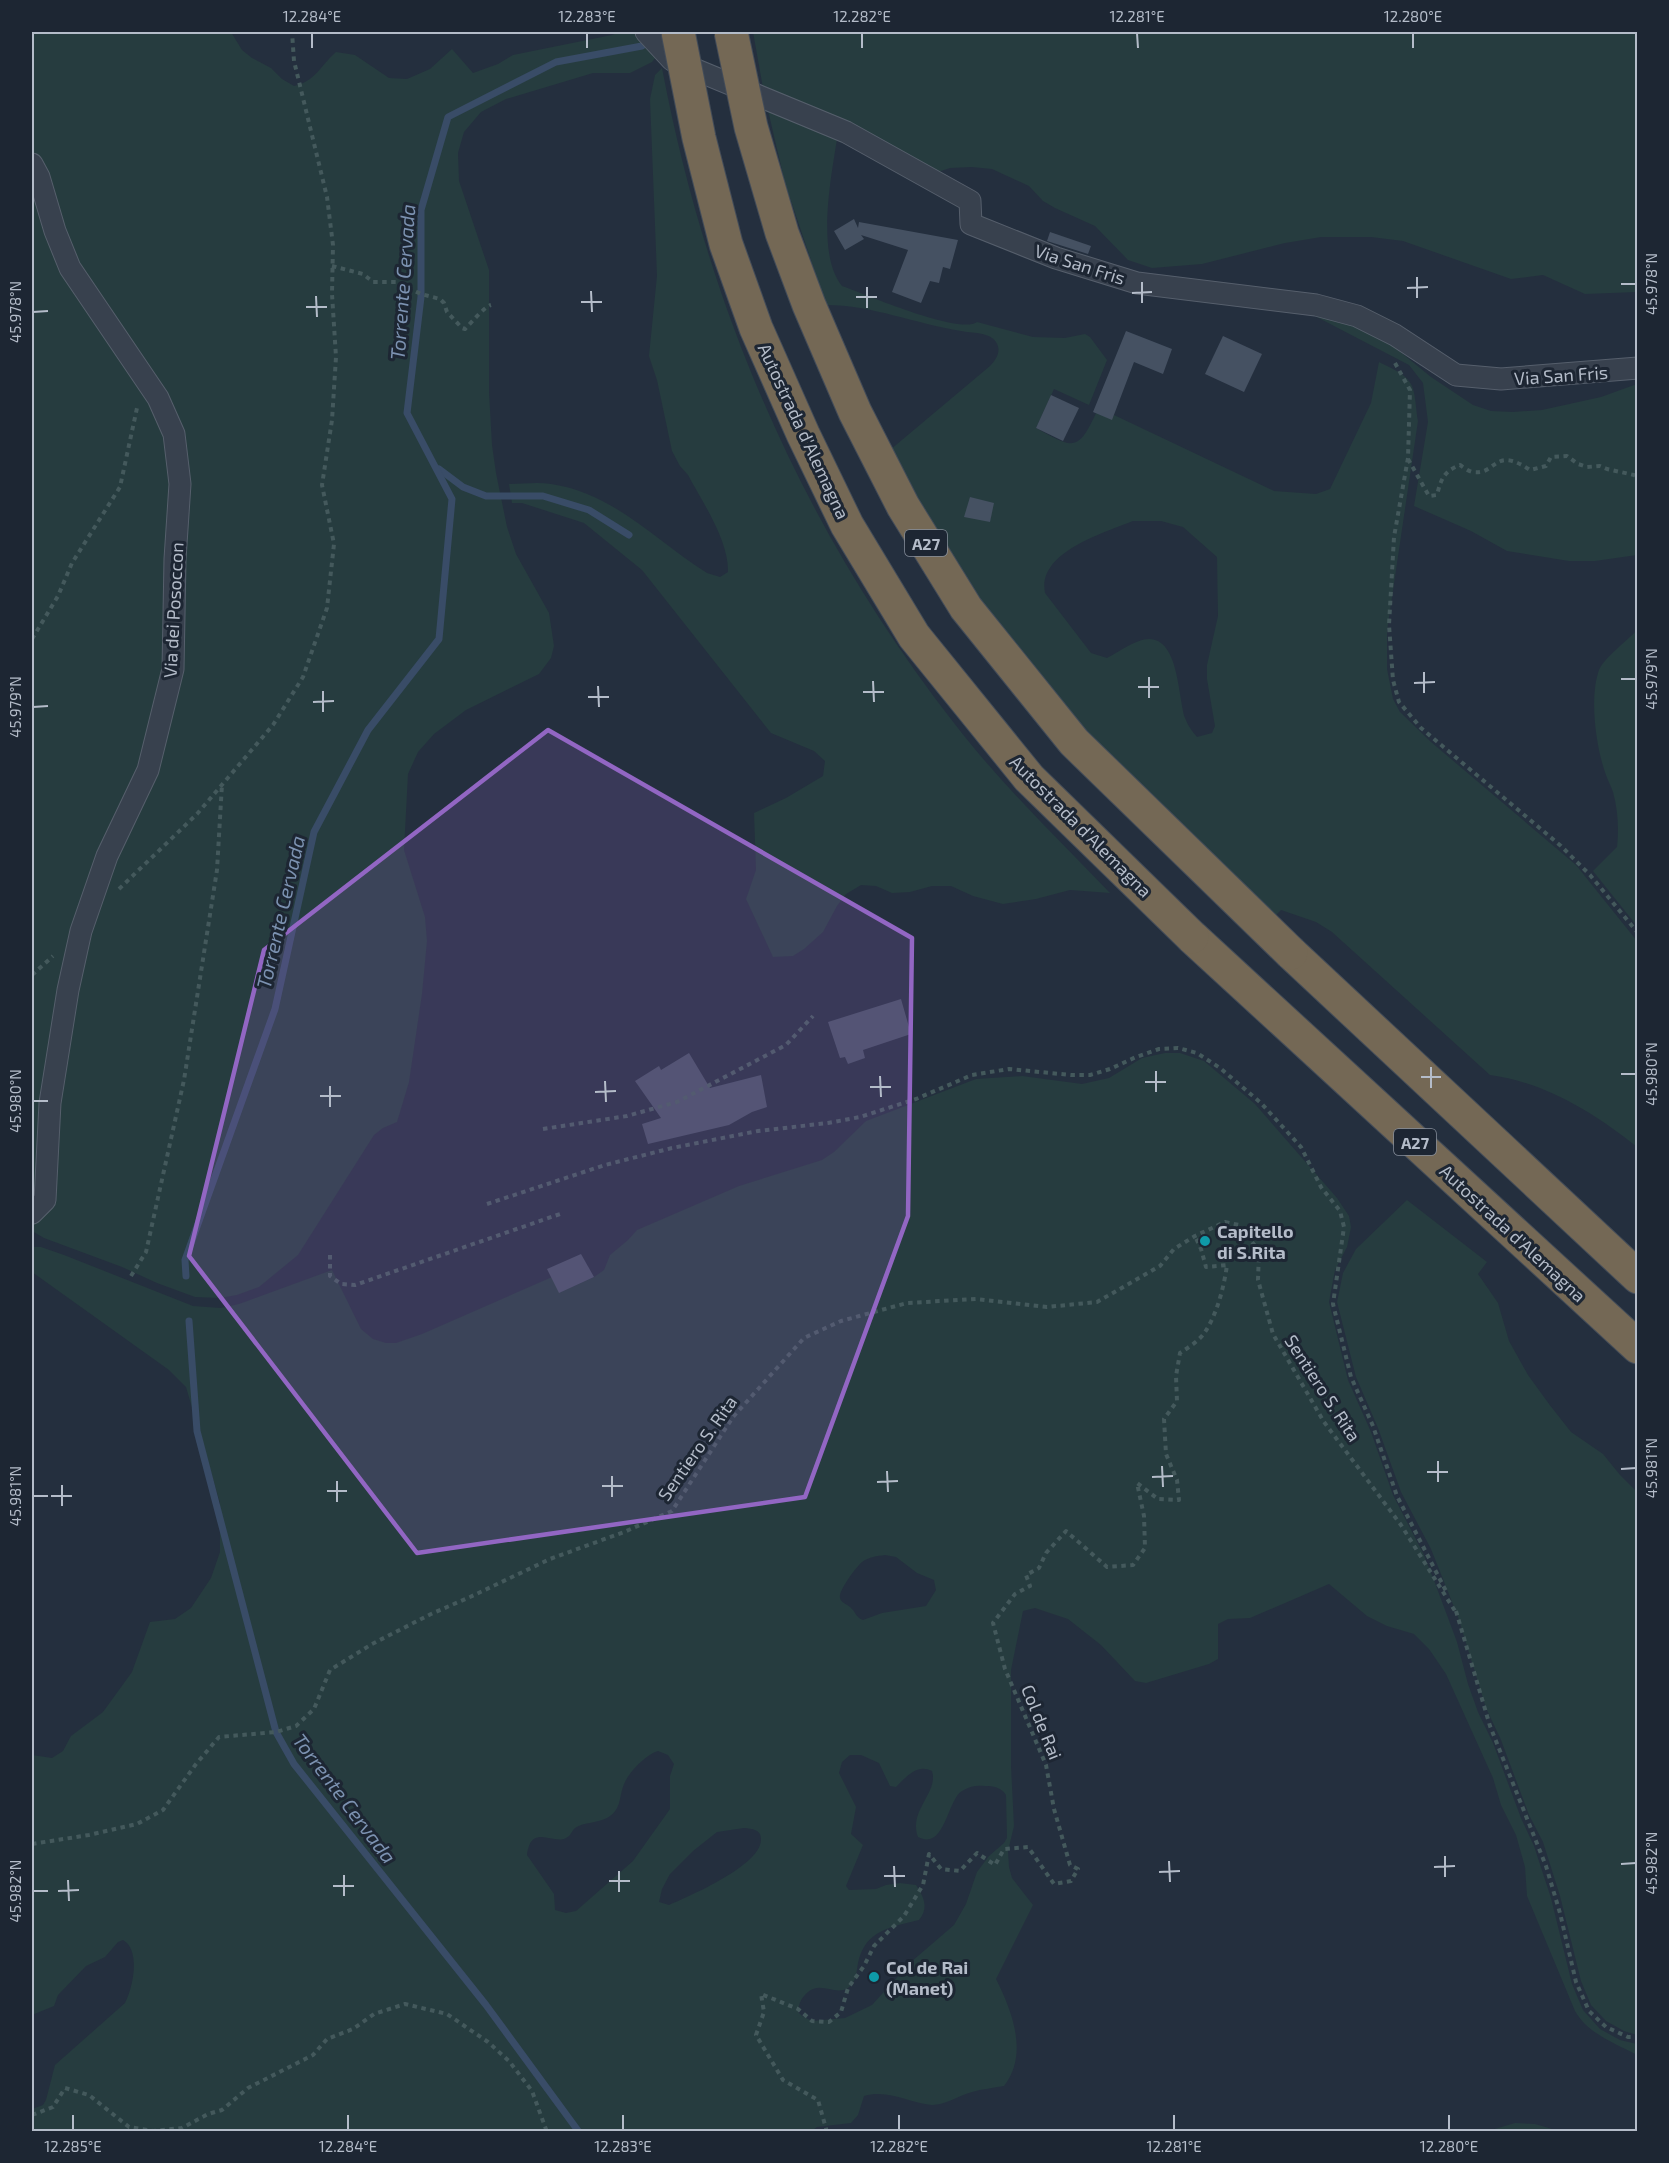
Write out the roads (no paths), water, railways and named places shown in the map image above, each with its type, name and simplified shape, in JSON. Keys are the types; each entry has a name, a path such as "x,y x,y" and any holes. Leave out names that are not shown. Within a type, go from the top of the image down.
{"highway":[{"name":"Autostrada d'Alemagna","path":"678,32 699,138 726,244 756,328 802,434 847,525 914,636 1029,778 1192,937 1638,1347"},
{"name":"A27","path":"731,32 751,127 782,233 808,305 855,412 903,506 966,608 1074,742 1291,953 1638,1276"}],"street":[{"name":"Via San Fris","path":"646,32 672,60 846,132 970,201 971,224 1056,258 1137,283 1317,305 1357,316 1395,334 1456,375 1501,379 1638,368"},
{"name":"Via dei Posoccon","path":"32,164 39,177 55,231 70,268 158,398 174,434 180,484 175,559 173,669 148,770 107,856 81,931 68,990 50,1103 45,1200 32,1213"}],"waterway":[{"name":"Torrente Cervada","path":"186,1276 185,1260 275,1009 314,832 368,730 439,639 452,499 407,413 421,297 421,210 448,117 556,62 642,46"},
{"path":"439,469 463,487 486,496 543,496 589,510 629,535"},
{"name":"Torrente Cervada","path":"189,1321 197,1431 276,1732 294,1764 486,2005 579,2132"}],"place":[{"name":"Capitello di S.Rita","path":"1205,1241"},
{"name":"Col de Rai (Manet)","path":"874,1977"}]}
